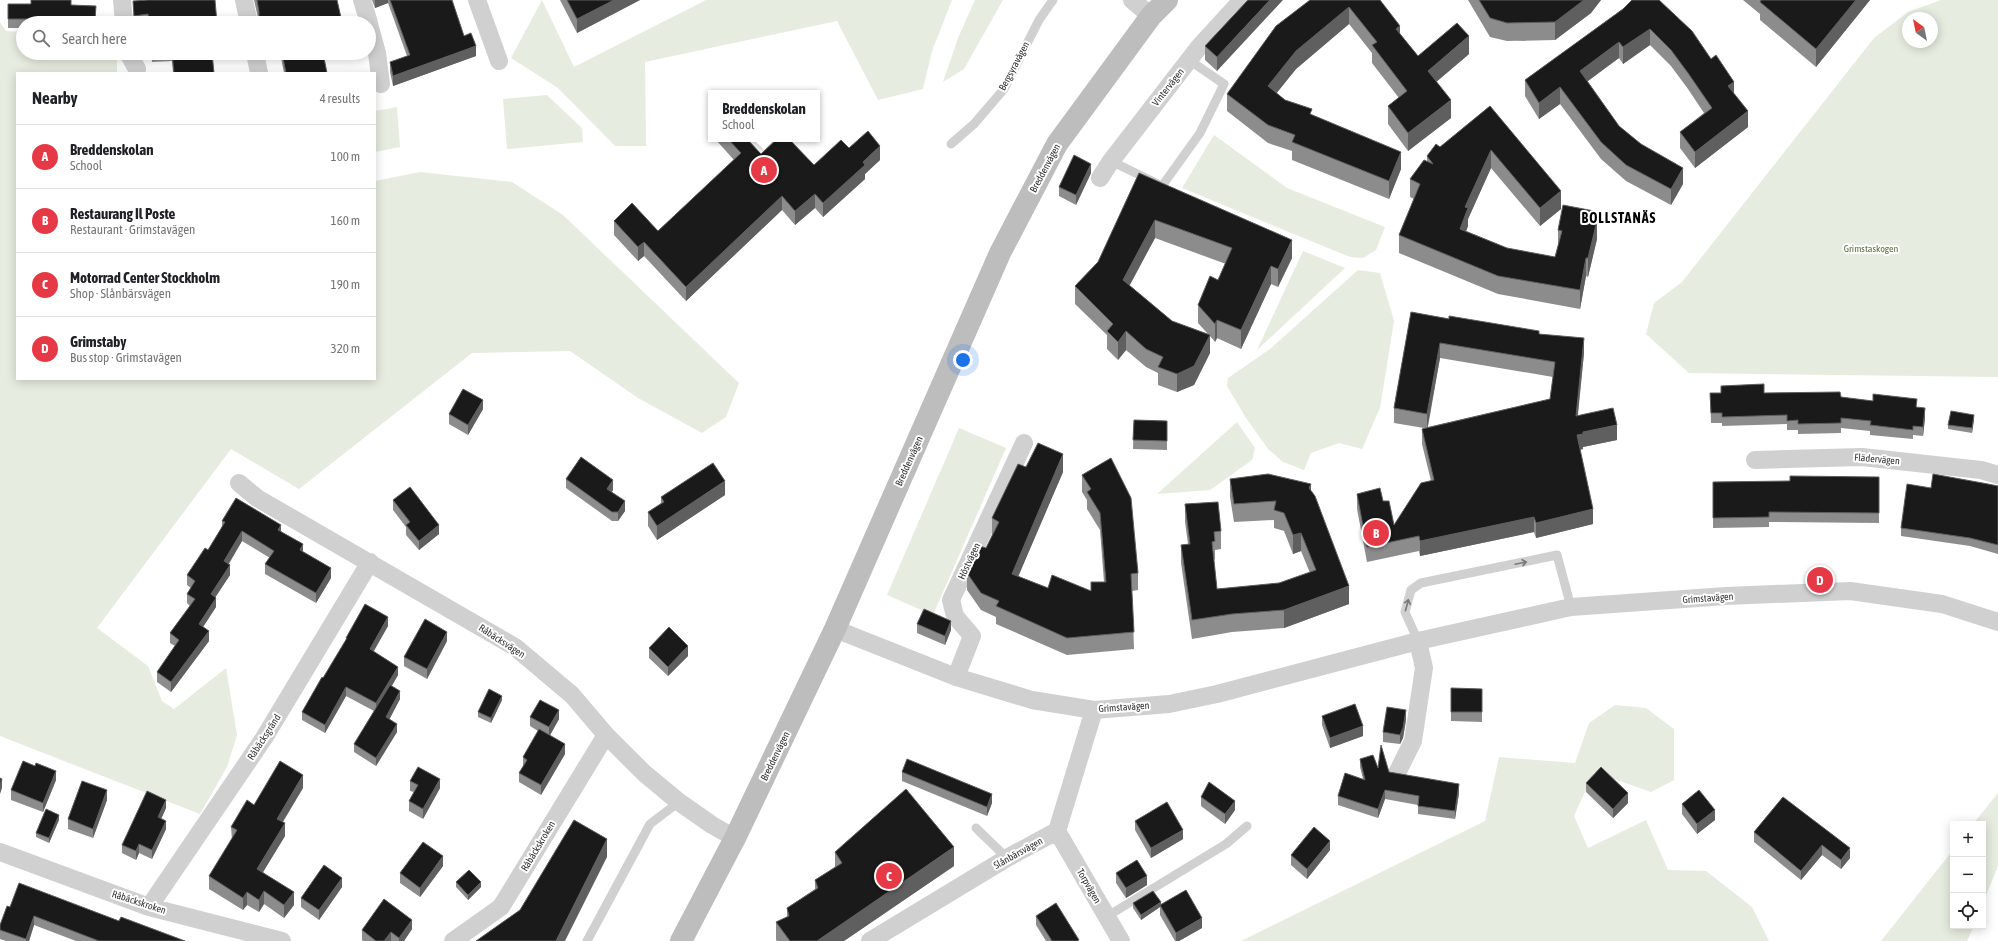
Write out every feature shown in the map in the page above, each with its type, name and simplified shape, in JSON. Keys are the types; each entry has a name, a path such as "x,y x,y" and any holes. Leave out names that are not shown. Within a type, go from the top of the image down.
{"street":[{"path":"122,0 123,16"},
{"path":"244,0 247,16"},
{"path":"362,0 367,16"},
{"path":"477,0 499,61"},
{"path":"1132,0 1151,16"},
{"name":"Breddenvägen","path":"681,941 735,838 836,629 1004,246 1057,144 1151,16 1167,0"},
{"name":"Vintervägen","path":"1100,178 1111,161 1189,60 1242,0"},
{"path":"376,49 381,84"},
{"path":"132,60 137,69"},
{"path":"256,60 259,72"},
{"name":"Höstvägen","path":"956,677 972,636 955,616 951,600 1024,443"},
{"name":"Flädervägen","path":"1755,460 1862,457 1981,470 1998,475"},
{"name":"Råbäcksvägen","path":"239,483 256,498 370,562 515,647 572,695 606,735 644,773 679,802 712,825 735,838"},
{"name":"Råbäcksgränd","path":"149,906 264,738 370,562"},
{"name":"Grimstavägen","path":"836,629 956,677 1032,700 1094,710 1169,704 1217,694 1418,641 1571,607 1726,596 1850,591 1942,604 1998,622"},
{"path":"1397,773 1413,741 1424,668 1418,641"},
{"path":"1057,831 1094,710"},
{"name":"Råbäckskroken","path":"453,941 501,907 606,735"},
{"name":"Slånbärsvägen","path":"870,941 1007,858 1057,831"},
{"name":"Torpvägen","path":"1057,831 1120,941"},
{"name":"Råbäckskroken","path":"0,852 149,906 282,941"}],"lane":[{"name":"Bergsyravägen","path":"951,144 974,124 1004,89 1039,20 1053,0"},
{"path":"1111,161 1162,186 1200,134 1224,84 1189,60"},
{"path":"1418,641 1405,612 1411,590 1421,583 1557,555 1571,607"},
{"path":"587,941 650,824 679,802"},
{"path":"1106,916 1226,844 1247,826"},
{"path":"976,828 1007,858"}],"green space":[{"path":"542,0 574,67 706,0 952,0 932,51 923,89 878,100 837,21 645,62 646,146 615,146 558,88 511,58"},
{"path":"975,0 1003,0 964,69 943,82 958,38"},
{"name":"Grimstaskogen","path":"1941,0 1998,0 1998,377 1689,373 1646,334 1654,303 1682,282 1874,38 1902,17 1902,48 1938,48 1938,12 1908,12"},
{"path":"0,22 6,31 16,32 16,60 117,60 117,72 16,72 16,380 376,380 376,181 420,172 512,182 563,215 739,383 726,417 702,433 638,398 570,351 472,353 299,489 231,449 97,628 148,666 162,701 174,709 226,668 237,735 227,767 200,814 0,736"},
{"path":"547,95 582,128 583,142 507,149 503,99"},
{"path":"397,107 400,147 376,152 376,111"},
{"path":"1214,135 1287,188 1385,227 1376,250 1363,258 1350,257 1182,188"},
{"path":"1303,251 1345,268 1257,350"},
{"path":"1358,270 1380,273 1394,321 1380,408 1362,449 1339,443 1311,453 1304,470 1283,462 1268,449 1246,418 1227,386 1228,378 1270,349"},
{"path":"1237,422 1255,448 1252,460 1210,490 1157,494"},
{"path":"959,428 1006,448 933,615 887,595"},
{"path":"1615,705 1646,708 1674,729 1674,780 1651,792 1594,772 1574,816 1588,848 1646,820 1668,870 1706,871 1752,907 1769,941 1241,941 1485,821 1499,757 1575,763 1589,723"},
{"path":"1998,793 1998,866 1986,896 1986,821 1975,821"},
{"path":"1950,854 1950,929 1973,929 1967,941 1881,941"}],"building":[{"path":"31,0 71,0 71,5 96,6 95,16 16,16 16,19 8,19 8,4 31,4"},
{"path":"215,0 216,16 148,16 148,14 134,16 133,1"},
{"path":"257,0 337,0 341,16 259,16"},
{"path":"390,0 452,0 464,36 471,33 476,46 393,76 390,62 410,55"},
{"path":"567,0 614,0 577,19"},
{"path":"1248,0 1270,0 1217,57 1205,46"},
{"path":"1310,0 1380,0 1400,26 1396,29 1418,56 1457,23 1469,36 1428,71 1451,100 1408,133 1388,106 1407,91 1372,45 1377,42 1349,7 1296,51 1268,86 1285,100 1312,109 1310,114 1401,152 1389,181 1292,142 1295,135 1268,125 1227,94 1276,26"},
{"path":"1479,0 1584,0 1555,22 1507,23 1490,18"},
{"path":"1632,0 1659,0 1692,31 1711,59 1716,55 1734,82 1728,86 1748,111 1695,152 1680,132 1712,108 1671,50 1650,29 1623,47 1619,42 1580,71 1619,126 1641,144 1683,168 1671,189 1626,165 1601,142 1560,87 1539,103 1525,80 1623,9"},
{"path":"1761,0 1856,0 1816,49 1760,2"},
{"path":"173,60 213,60 214,72 174,72"},
{"path":"283,60 324,60 327,72 286,72"},
{"path":"1490,106 1561,191 1540,208 1491,150 1465,207 1468,208 1460,229 1507,248 1555,257 1562,231 1558,230 1563,205 1594,211 1592,220 1597,221 1588,258 1586,258 1580,290 1498,276 1399,235 1420,184 1410,179 1424,160 1433,164 1427,156 1436,144 1440,147"},
{"path":"868,131 880,146 863,162 865,165 823,203 815,194 795,211 782,196 686,287 644,242 638,247 614,221 632,203 658,231 741,153 731,142 750,142 761,154 774,142 792,142 814,165 841,140 849,148"},
{"path":"1074,155 1091,164 1076,195 1059,187"},
{"path":"1139,173 1292,240 1278,269 1271,266 1241,330 1217,320 1215,324 1198,305 1210,276 1218,280 1232,248 1155,220 1123,280 1172,321 1210,335 1194,366 1177,374 1158,367 1163,357 1146,349 1126,331 1118,342 1107,331 1113,324 1075,286 1098,262"},
{"path":"1411,312 1449,319 1449,316 1539,331 1539,334 1584,338 1576,416 1613,408 1617,425 1583,432 1583,434 1577,435 1593,509 1536,523 1534,517 1420,541 1419,536 1367,547 1357,494 1380,488 1383,501 1389,501 1394,525 1421,483 1434,480 1422,429 1550,399 1555,362 1440,343 1427,414 1394,408"},
{"path":"1764,384 1764,393 1840,392 1841,397 1873,401 1873,394 1917,399 1916,407 1925,408 1923,427 1913,426 1913,430 1870,425 1871,421 1841,418 1841,423 1798,424 1798,420 1787,421 1787,415 1722,417 1722,413 1711,413 1710,393 1721,393 1721,386"},
{"path":"463,389 483,400 468,425 449,414"},
{"path":"1951,411 1974,415 1972,428 1948,425"},
{"path":"1134,420 1167,421 1167,441 1133,440"},
{"path":"1038,443 1063,454 1012,574 1048,588 1052,575 1091,591 1091,582 1106,582 1100,513 1087,492 1091,489 1082,475 1111,458 1131,498 1138,573 1131,574 1134,632 1067,638 996,606 999,601 981,593 967,573 980,546 986,548 999,522 992,518 1018,464 1026,467"},
{"path":"581,457 613,480 607,489 625,501 618,512 612,512 566,479"},
{"path":"713,463 725,481 657,526 648,512 664,502 661,497"},
{"path":"1268,474 1311,484 1309,488 1315,496 1349,586 1284,610 1232,614 1192,620 1181,545 1190,544 1185,504 1218,502 1221,531 1214,532 1215,541 1212,542 1217,589 1279,583 1316,570 1301,533 1293,535 1284,513 1274,510 1276,501 1234,504 1230,479"},
{"path":"1933,474 1998,486 1998,545 1970,538 1901,528 1907,484 1931,488"},
{"path":"1790,476 1879,477 1879,513 1769,512 1769,517 1713,518 1713,482 1790,481"},
{"path":"410,487 439,525 419,541 406,525 410,522 393,500"},
{"path":"236,498 281,525 278,530 303,544 300,550 331,568 316,593 265,564 274,551 242,531 224,561 230,565 211,594 216,598 199,624 209,631 171,682 157,672 179,640 170,633 195,599 187,594 195,581 187,575 205,548 208,550 225,522 222,521"},
{"path":"365,604 388,617 370,649 398,667 376,703 346,687 325,725 302,712 347,638"},
{"path":"924,609 951,621 945,636 917,624"},
{"path":"425,619 447,632 427,669 404,657"},
{"path":"669,627 688,646 668,667 649,648"},
{"path":"390,685 400,691 386,717 397,724 376,758 354,744"},
{"path":"1451,688 1482,689 1482,712 1451,712"},
{"path":"489,689 502,696 491,718 478,712"},
{"path":"540,700 559,710 549,727 530,717"},
{"path":"1355,704 1363,726 1330,738 1322,716"},
{"path":"1387,707 1406,710 1403,728 1400,735 1383,732"},
{"path":"539,729 565,744 541,785 519,773 527,760 523,757"},
{"path":"1381,745 1389,772 1459,784 1455,811 1418,806 1419,796 1385,790 1378,809 1338,796 1345,773 1365,780 1360,759 1373,755 1378,768"},
{"path":"907,759 992,794 987,807 902,772"},
{"path":"23,761 35,766 36,763 56,771 43,803 11,790"},
{"path":"280,761 303,775 277,819 285,823 257,869 294,892 284,905 264,891 259,900 247,892 243,898 209,876 237,830 231,827 247,800 254,805"},
{"path":"418,767 440,779 423,809 409,801 418,785 410,781"},
{"path":"1601,767 1628,793 1613,809 1586,783"},
{"path":"82,781 107,790 93,829 68,819"},
{"path":"1209,782 1235,801 1225,814 1201,797"},
{"path":"906,789 954,847 817,941 790,941 776,922 789,916 787,908 818,888 815,880 842,863 835,852"},
{"path":"1699,790 1715,810 1697,824 1682,804"},
{"path":"147,791 166,800 158,817 166,821 152,850 139,844 136,851 122,845"},
{"path":"1783,797 1850,848 1841,860 1822,845 1801,871 1754,832"},
{"path":"1167,802 1183,830 1151,848 1135,821"},
{"path":"46,809 59,815 49,838 36,833"},
{"path":"574,820 607,839 556,941 476,941 520,910"},
{"path":"1314,827 1330,841 1307,869 1291,855"},
{"path":"423,842 443,856 420,888 400,873"},
{"path":"1137,860 1147,876 1126,888 1116,873"},
{"path":"324,865 342,878 319,910 301,898"},
{"path":"469,870 481,882 468,895 456,882"},
{"path":"19,883 119,921 121,917 185,941 99,941 34,916 26,939 0,930 0,925 7,906 10,907"},
{"path":"1186,890 1202,918 1176,933 1160,905"},
{"path":"1153,891 1161,902 1141,915 1133,903"},
{"path":"384,899 412,920 399,938 391,932 384,941 376,941 362,930"},
{"path":"1056,903 1079,940 1052,941 1036,916"}],"place":[{"name":"Breddenskolan","path":"764,170"},
{"name":"Restaurang Il Poste","path":"1376,533"},
{"name":"Grimstaby","path":"1820,580"},
{"name":"Motorrad Center Stockholm","path":"889,876"}],"district":[{"name":"BOLLSTANÄS","path":"1619,218"}]}
